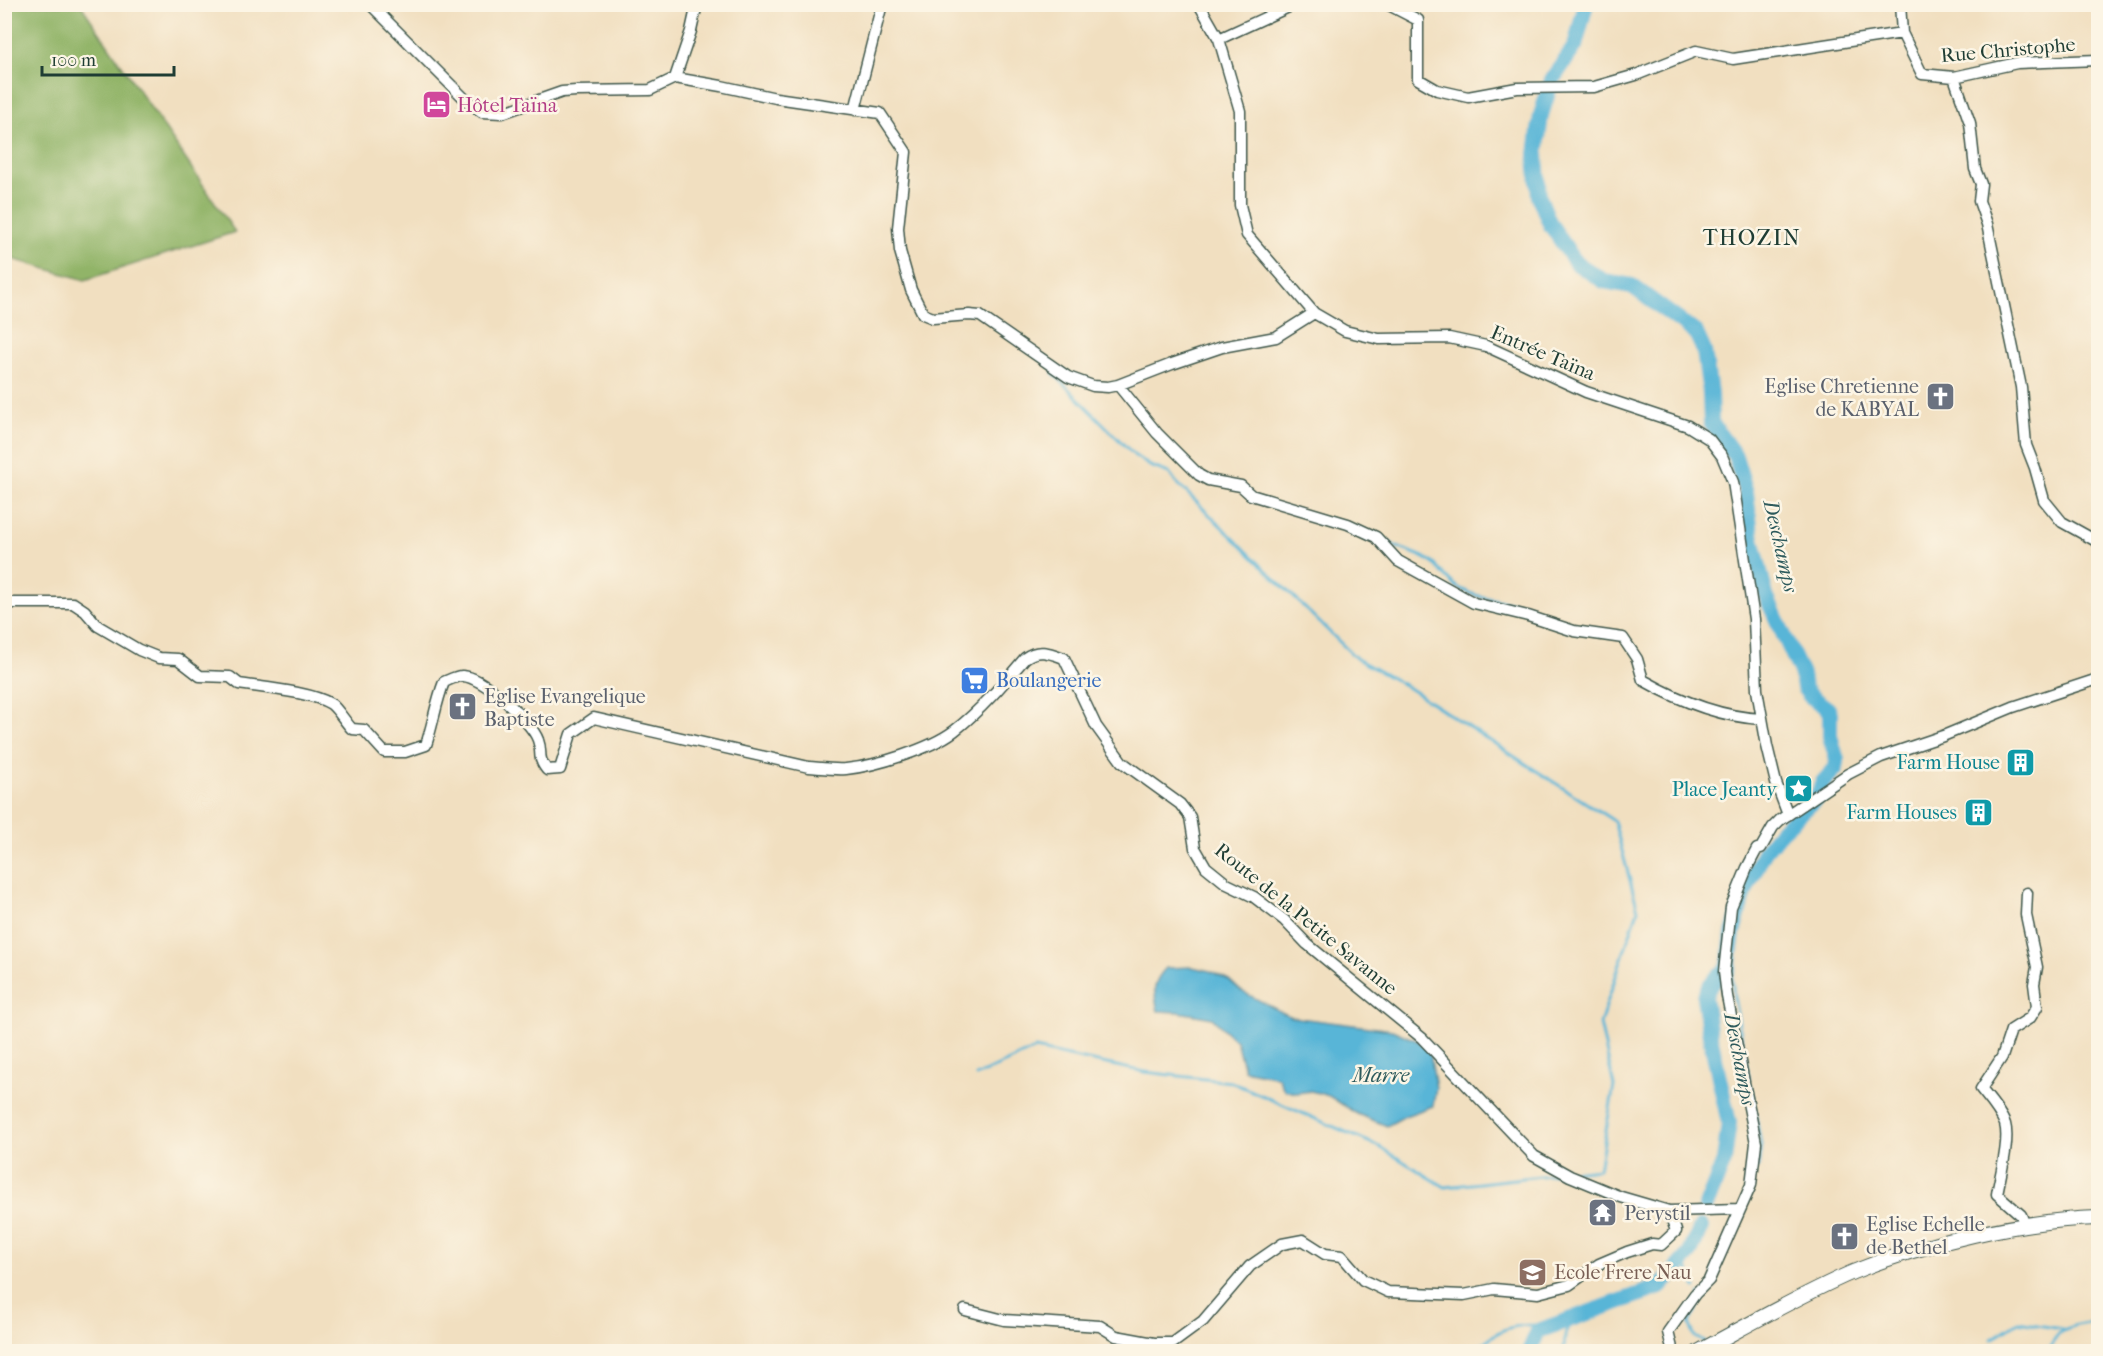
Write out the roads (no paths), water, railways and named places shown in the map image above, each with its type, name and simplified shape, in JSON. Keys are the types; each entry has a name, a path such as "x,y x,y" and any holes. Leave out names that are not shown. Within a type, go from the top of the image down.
{"main road":[{"path":"1698,1352 1853,1272 1936,1244 2025,1225 2098,1218"}],"street":[{"path":"370,4 465,99 482,112 502,113 562,92 650,90 675,78 776,98 880,113 906,152 898,228 900,251 911,290 924,314 933,318 980,316 1068,378 1093,386 1118,385 1222,347 1276,337 1314,313"},
{"path":"675,78 697,4"},
{"path":"855,110 882,4"},
{"name":"Entrée Taïna","path":"1199,4 1219,39 1240,111 1240,206 1247,235 1314,313 1345,331 1380,339 1449,338 1486,346 1586,392 1688,426 1709,439 1722,456 1733,482 1754,619 1757,690 1762,719 1770,761 1788,814"},
{"path":"1219,39 1295,4"},
{"path":"1387,4 1418,20 1418,79 1437,90 1468,97 1517,88 1594,87 1636,75 1696,51 1733,59 1902,33"},
{"name":"Rue Christophe","path":"1900,4 1902,33 1922,74 1954,77 2017,63 2098,60"},
{"path":"1954,77 1970,123 1975,169 1981,183 1979,201 1987,224 2021,387 2026,445 2036,468 2044,500 2062,522 2098,542"},
{"path":"1118,385 1157,433 1199,475 1208,480 1241,486 1251,495 1348,524 1376,537 1398,561 1474,603 1528,616 1574,631 1623,638 1637,659 1643,680 1689,702 1729,716 1762,719"},
{"name":"Route de la Petite Savanne","path":"4,603 73,603 85,611 98,626 139,650 159,658 178,659 200,676 231,677 239,684 316,698 333,705 352,729 364,730 384,752 405,752 426,745 437,699 444,682 462,675 480,681 527,724 539,740 540,761 547,770 560,769 571,734 594,718 809,767 845,769 886,761 952,733 987,701 1032,652 1048,652 1065,658 1096,726 1122,762 1180,804 1190,818 1195,848 1206,867 1227,884 1254,897 1284,920 1307,944 1413,1030 1534,1156 1570,1176 1621,1197 1670,1210 1739,1209"},
{"path":"1673,1352 1668,1332 1695,1294 1709,1280 1751,1185 1756,1143 1724,972 1731,908 1747,867 1757,849 1761,848 1773,827 1788,814 1848,774 1881,757 1943,736 2013,707 2098,679"},
{"path":"2025,1225 2020,1215 1997,1194 2006,1137 2005,1124 1981,1089 2002,1057 2011,1030 2030,1018 2037,1007 2034,984 2037,967 2026,915 2027,893"},
{"path":"965,1310 1004,1320 1100,1326 1116,1336 1154,1343 1173,1343 1203,1321 1250,1266 1282,1244 1303,1240 1325,1254 1342,1256 1363,1280 1388,1292 1464,1295 1494,1289 1538,1293 1569,1285 1599,1264 1627,1252 1652,1244 1660,1245 1676,1231 1670,1210"}],"water":[{"name":"Marre","path":"1192,967 1210,971 1229,980 1241,991 1291,1017 1392,1030 1418,1041 1430,1053 1436,1088 1433,1106 1405,1116 1387,1126 1357,1114 1329,1096 1311,1091 1297,1093 1284,1090 1278,1077 1244,1070 1236,1041 1212,1018 1158,1011 1155,988 1161,973 1166,968"}],"waterway":[{"name":"Deschamps","path":"1586,4 1575,46 1552,80 1541,115 1536,155 1539,197 1550,224 1576,263 1604,281 1632,286 1696,333 1704,351 1710,393 1711,423 1735,456 1746,492 1751,534 1766,596 1802,675 1804,688 1810,696 1828,709 1830,736 1837,760 1836,768 1823,782 1816,799 1781,831 1764,852 1741,904 1733,933 1728,970 1719,975 1710,985 1704,997 1729,1123 1724,1161 1706,1206"},
{"path":"1053,373 1135,456 1150,466 1169,473 1357,659 1404,685 1614,821 1638,910 1600,1024 1614,1086 1599,1169 1571,1172"},
{"path":"1388,542 1430,561 1461,589 1476,595 1524,606 1541,615"},
{"path":"1730,958 1734,997 1749,1079"},
{"path":"976,1076 1035,1049 1145,1072 1231,1082 1378,1146 1445,1187 1558,1174"},
{"path":"1750,1085 1761,1145 1758,1167"},
{"name":"Deschamps","path":"1529,1352 1538,1331 1660,1287 1690,1253 1701,1227"},
{"path":"1684,1260 1696,1288"},
{"path":"1700,1294 1702,1298 1689,1323 1695,1337 1704,1342"},
{"path":"1564,1352 1565,1335 1571,1318"},
{"path":"2049,1352 2052,1343 2062,1331 2098,1321"},
{"path":"1992,1339 2018,1322 2062,1329"},
{"path":"1468,1352 1507,1329 1555,1324"}],"place":[{"name":"Hôtel Taïna","path":"436,105"},
{"name":"Eglise Chretienne de KABYAL","path":"1940,397"},
{"name":"Boulangerie","path":"975,680"},
{"name":"Eglise Evangelique Baptiste","path":"463,707"},
{"name":"Farm House","path":"2021,762"},
{"name":"Place Jeanty","path":"1798,789"},
{"name":"Farm Houses","path":"1978,812"},
{"name":"Perystil","path":"1603,1213"},
{"name":"Eglise Echelle de Bethel","path":"1845,1236"},
{"name":"Ecole Frere Nau","path":"1533,1272"}],"district":[{"name":"THOZIN","path":"1752,238"}]}
